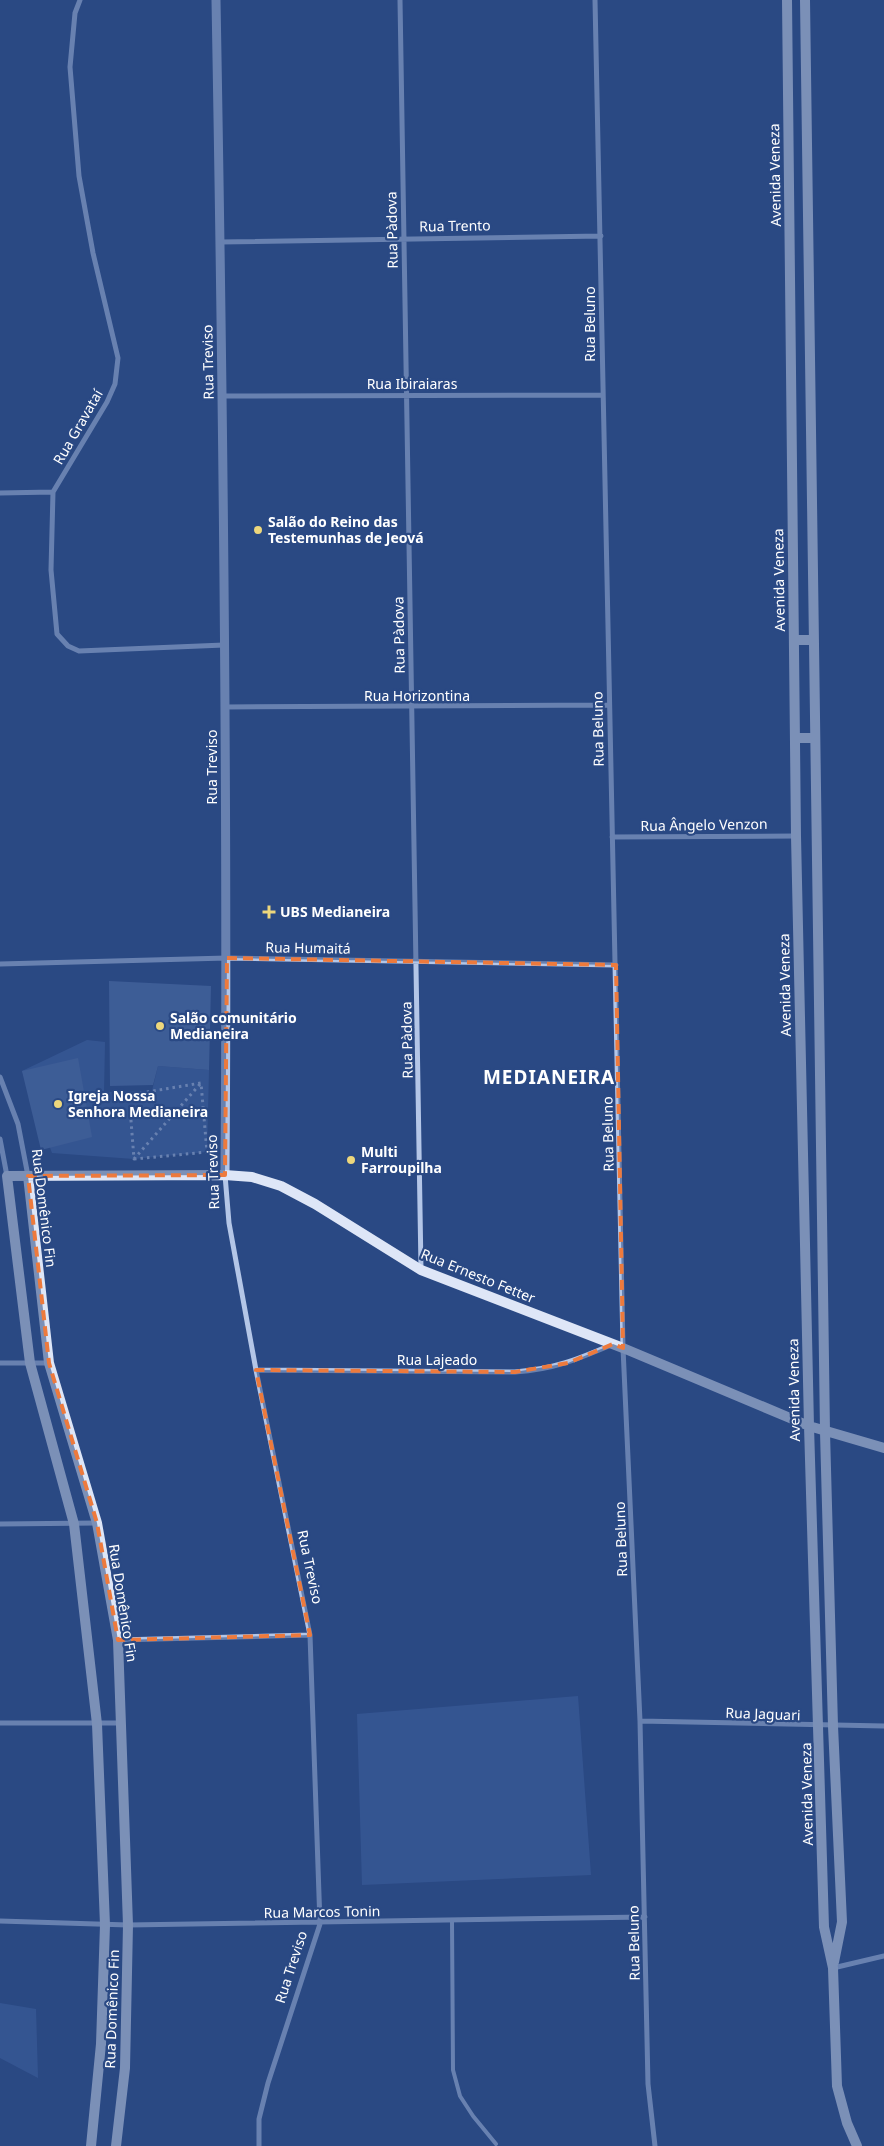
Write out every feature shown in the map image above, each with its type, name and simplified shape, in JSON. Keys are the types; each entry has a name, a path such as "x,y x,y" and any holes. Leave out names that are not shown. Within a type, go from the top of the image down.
{"main road":[{"name":"Avenida Veneza","path":"787,0 796,836 809,1426 820,1727 824,1927 833,1968 837,2086 846,2123 857,2146"},
{"name":"Avenida Veneza","path":"805,0 824,1432 833,1726 842,1922 833,1968"},
{"path":"789,150 807,150"},
{"path":"790,320 809,318"},
{"path":"792,480 811,480"},
{"path":"794,640 814,640"},
{"path":"795,738 815,738"},
{"name":"Rua Ernesto Fetter","path":"4,1176 225,1174 252,1177 281,1186 315,1204 421,1270 618,1346 824,1432 884,1448"},
{"name":"Rua Domênico Fin","path":"4,1176 30,1364 74,1524 97,1724 105,1925 101,2044 91,2146"},
{"name":"Rua Domênico Fin","path":"28,1176 49,1363 97,1523 118,1640 128,1925 125,2068 116,2146"}],"street":[{"name":"Rua Gravataí","path":"80,0 75,13 70,67 79,176 93,253 118,358 115,384 107,402 53,492 51,570 57,634 68,646 79,651 224,645"},
{"name":"Rua Treviso","path":"216,0 223,396 227,958 225,1174 229,1223 256,1370 310,1635 320,1924 268,2084 260,2119 259,2146"},
{"name":"Rua Pàdova","path":"400,0 405,396 417,960 421,1270"},
{"name":"Rua Beluno","path":"595,0 601,236 602,395 616,965 618,1346 640,1721 648,2084 656,2146"},
{"name":"Rua Trento","path":"220,242 601,236"},
{"name":"Rua Ibiraiaras","path":"223,396 602,395"},
{"path":"0,493 53,492"},
{"name":"Rua Horizontina","path":"225,707 412,708 609,705"},
{"name":"Rua Ângelo Venzon","path":"612,837 796,836"},
{"name":"Rua Humaitá","path":"0,964 227,958 616,965"},
{"name":"Rua Domênico Fin","path":"0,1077 18,1124 28,1176"},
{"name":"Rua Domênico Fin","path":"0,1139 4,1176"},
{"name":"Rua Lajeado","path":"256,1370 535,1370 568,1363 618,1346"},
{"path":"0,1363 49,1363"},
{"path":"0,1524 97,1523"},
{"path":"118,1640 310,1635"},
{"name":"Rua Jaguari","path":"640,1721 820,1727 884,1726"},
{"path":"0,1723 97,1724 122,1722"},
{"name":"Rua Marcos Tonin","path":"0,1921 105,1925 320,1924 645,1917"},
{"path":"833,1968 884,1956"}],"lane":[{"path":"452,1921 453,2070 460,2096 473,2116 496,2144"}],"path":[{"path":"134,1159 207,1152 201,1084"},
{"path":"134,1159 129,1094 201,1084"},
{"path":"134,1159 201,1084"}],"highlighted area":[{"path":"227,958 616,965 623,1348 613,1344 568,1363 515,1372 256,1370 310,1635 118,1640 97,1523 49,1363 28,1176 225,1175"}],"shaded area":[{"path":"87,1040 105,1042 104,1092 152,1091 158,1066 209,1070 207,1152 134,1159 52,1153 22,1071"},
{"path":"578,1696 591,1875 362,1885 357,1714"},
{"path":"0,2003 36,2009 38,2078 0,2058"}],"building":[{"name":"Salão comunitário Medianeira","path":"109,981 211,986 209,1070 158,1066 153,1085 110,1086"},
{"name":"Igreja Nossa Senhora Medianeira","path":"78,1058 92,1137 41,1150 22,1071"}],"place":[{"name":"Salão do Reino das Testemunhas de Jeová","path":"258,530"},
{"name":"UBS Medianeira","path":"269,912"},
{"name":"Salão comunitário Medianeira","path":"160,1026"},
{"name":"Igreja Nossa Senhora Medianeira","path":"58,1104"},
{"name":"Multi Farroupilha","path":"351,1160"}],"district":[{"name":"MEDIANEIRA","path":"549,1077"}]}
